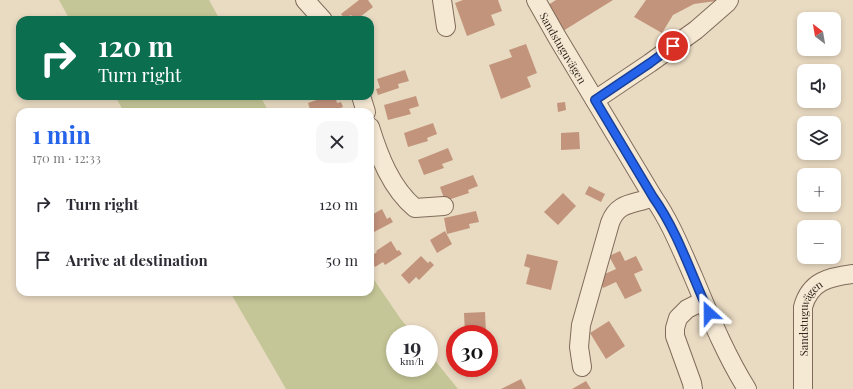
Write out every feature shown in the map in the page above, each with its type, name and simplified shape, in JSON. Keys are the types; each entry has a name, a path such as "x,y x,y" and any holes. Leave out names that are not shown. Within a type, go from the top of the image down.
{"street":[{"path":"305,0 319,16"},
{"path":"442,0 446,28"},
{"name":"Sandstuguvägen","path":"536,0 660,208 677,240 720,338 739,377 747,389"},
{"path":"595,100 696,30 729,0"},
{"path":"374,139 379,153 398,188 415,208 444,206"},
{"path":"582,367 579,346 581,325 613,215 628,204 647,200 653,197"},
{"name":"Sandstuguvägen","path":"803,389 803,308 805,299 817,284 827,279 853,274"},
{"path":"693,389 675,336 675,328 678,318 687,309 703,301"}],"green space":[{"path":"59,0 209,0 218,16 68,16"},
{"path":"117,100 262,100 267,108 122,108"},
{"path":"374,280 406,325 386,325 386,377 438,377 438,364 446,374 446,377 448,377 458,389 286,389 232,296 374,296"}],"building":[{"path":"359,0 368,0 373,7 361,16 343,16 341,14"},
{"path":"463,0 498,0 502,11 491,15 495,25 467,36 455,3"},
{"path":"556,0 613,0 563,31 548,5"},
{"path":"646,0 716,1 694,4 673,15 662,33 634,17"},
{"path":"526,44 537,73 527,77 531,87 501,99 489,65 512,57 509,50"},
{"path":"405,70 409,81 398,84 399,88 378,95 376,89 380,88 377,79"},
{"path":"416,96 419,106 409,109 411,114 388,120 384,105"},
{"path":"317,100 336,100 337,103 341,102 343,107 310,108 308,103"},
{"path":"565,102 566,110 558,112 557,103"},
{"path":"433,123 437,134 427,138 428,141 408,147 404,133"},
{"path":"579,132 580,149 561,150 561,133"},
{"path":"448,148 453,160 442,164 444,168 424,175 418,160"},
{"path":"473,175 478,186 468,190 469,193 445,201 440,187"},
{"path":"589,186 605,194 601,202 585,194"},
{"path":"563,193 576,206 558,225 544,212"},
{"path":"382,209 387,219 390,217 393,222 374,232 374,214"},
{"path":"476,211 479,222 469,224 470,228 447,234 444,218"},
{"path":"445,231 452,244 437,253 430,240"},
{"path":"391,241 397,251 399,250 402,254 385,265 383,262 375,267 374,254 377,252 376,251"},
{"path":"620,251 625,261 636,256 643,270 634,274 642,291 625,299 616,282 603,288 598,277 616,269 609,256"},
{"path":"527,254 558,261 551,290 526,284 530,268 524,266"},
{"path":"421,256 428,263 430,261 434,265 419,280 416,277 409,284 401,275"},
{"path":"485,312 486,325 465,325 464,313"},
{"path":"609,321 625,346 606,359 590,333"},
{"path":"521,379 526,389 501,389"},
{"path":"586,381 591,389 572,389"}],"route":[{"path":"673,46 595,100 660,208 677,240 709,313"}]}
